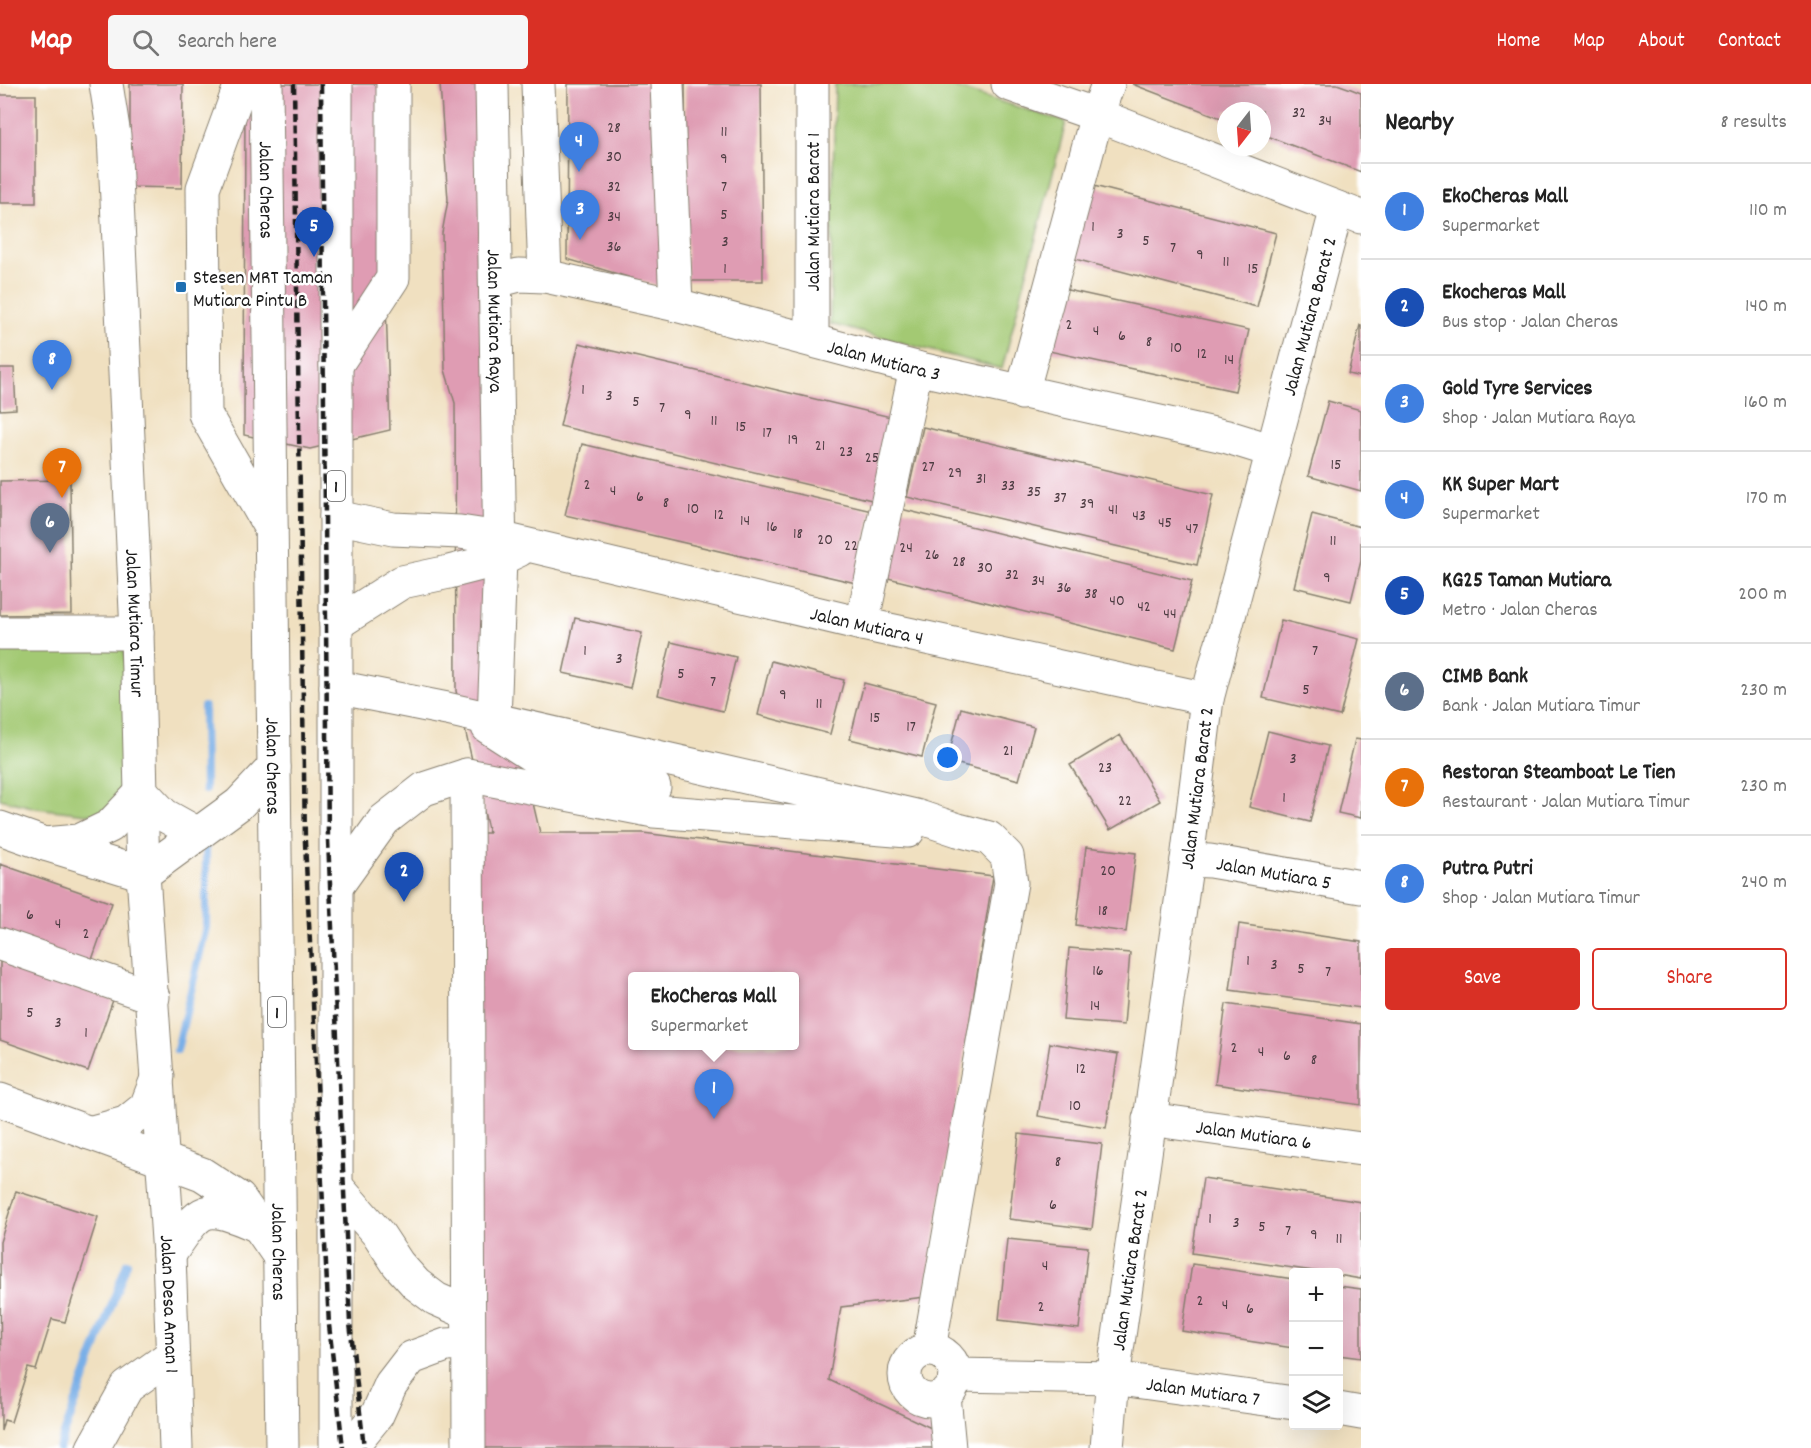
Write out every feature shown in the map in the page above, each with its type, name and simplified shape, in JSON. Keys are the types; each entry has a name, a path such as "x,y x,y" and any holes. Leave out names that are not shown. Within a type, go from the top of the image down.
{"main road":[{"name":"Jalan Mutiara Timur","path":"106,84 114,135 137,633 143,874 163,1161"},
{"path":"241,84 203,188 205,414 271,529"},
{"name":"Jalan Cheras","path":"266,84 282,1448"},
{"name":"1","path":"336,84 336,1448"},
{"path":"336,365 393,278 393,84"},
{"name":"Jalan Mutiara Raya","path":"481,717 510,548 496,281 492,84"},
{"path":"538,84 545,276"},
{"path":"667,84 676,305"},
{"name":"Jalan Mutiara Barat 1","path":"812,84 812,340"},
{"path":"1008,84 1349,213"},
{"path":"1023,393 1097,116 1108,84"},
{"name":"Jalan Mutiara Barat 2","path":"1107,1448 1113,1378 1208,699 1273,451 1349,213"},
{"name":"Jalan Mutiara 3","path":"496,281 519,275 545,276 676,305 916,368 1228,437 1273,451"},
{"path":"862,624 916,368"},
{"name":"Jalan Mutiara 4","path":"336,517 393,529 460,532 510,548 557,550 862,624 1208,699"},
{"name":"Jalan Mutiara 4","path":"336,624 402,582 449,572 510,548"},
{"path":"0,633 137,633"},
{"path":"336,687 481,717 916,816 989,838 1007,856 1011,883 929,1349"},
{"path":"481,717 533,756 654,787"},
{"path":"0,828 143,874 239,804 274,767"},
{"path":"336,888 384,819 424,789 467,775 654,811 911,832 958,830"},
{"path":"467,775 469,1448"},
{"path":"45,844 79,842 110,826 142,792 164,815 198,834"},
{"name":"Jalan Mutiara 5","path":"1187,860 1210,861 1361,887"},
{"path":"0,944 153,997"},
{"path":"89,1133 126,1123 146,1107 158,1076"},
{"path":"0,1100 202,1174 238,1198 280,1257"},
{"name":"Jalan Mutiara 6","path":"1149,1119 1361,1149"},
{"name":"Jalan Desa Aman 1","path":"163,1161 176,1448"},
{"path":"336,1186 380,1235 398,1264 416,1284 468,1328"},
{"path":"169,1255 190,1223 201,1213 231,1214 258,1226"},
{"path":"350,1448 377,1415 392,1384 411,1358 446,1345 468,1328"},
{"path":"949,1448 951,1360 938,1350 929,1349 914,1355 908,1361 904,1377 911,1392 927,1400 950,1386"},
{"path":"93,1448 127,1387 172,1355"},
{"name":"Jalan Mutiara 7","path":"950,1386 1113,1378 1289,1402"},
{"path":"1343,1410 1361,1413"}],"green space":[{"path":"835,84 944,84 1066,122 1002,369 830,324"},
{"path":"124,647 131,782 102,816 36,808 0,799 0,650"}],"building":[{"path":"130,84 183,84 182,188 130,187"},
{"path":"245,84 379,84 390,430 310,449 244,435"},
{"path":"440,84 485,84 506,688 540,833 643,833 993,876 925,1297 841,1307 829,1380 946,1435 945,1448 476,1448 472,833 489,833 456,691 455,403 445,370 442,233 448,200"},
{"path":"568,84 661,84 662,287 567,259"},
{"path":"685,84 761,84 763,281 687,281"},
{"path":"1132,84 1337,84 1351,89 1361,93 1361,172 1271,137 1271,102 1217,102 1217,117"},
{"path":"0,95 36,95 36,203 0,203"},
{"path":"1090,185 1276,233 1257,307 1071,258"},
{"path":"1063,289 1249,330 1235,391 1049,351"},
{"path":"1361,325 1361,377 1348,374"},
{"path":"579,343 895,418 876,501 560,426"},
{"path":"0,368 14,368 16,409 0,410"},
{"path":"1328,401 1361,410 1361,491 1308,476"},
{"path":"923,427 1213,495 1197,565 907,497"},
{"path":"582,444 872,511 856,583 565,515"},
{"path":"70,480 72,614 0,615 0,481"},
{"path":"901,509 1192,581 1175,649 884,577"},
{"path":"1312,514 1361,527 1361,561 1351,601 1294,587"},
{"path":"575,618 642,633 630,688 563,673"},
{"path":"1281,620 1359,639 1340,716 1263,698"},
{"path":"671,642 736,657 723,711 658,695"},
{"path":"771,661 844,680 830,734 758,715"},
{"path":"864,683 936,702 922,757 850,739"},
{"path":"961,708 1034,727 1019,780 947,761"},
{"path":"1268,731 1328,746 1310,822 1249,807"},
{"path":"1120,735 1160,801 1110,830 1070,765"},
{"path":"1355,739 1361,740 1361,818 1338,813"},
{"path":"1086,847 1136,853 1126,932 1076,925"},
{"path":"0,864 112,903 88,971 0,941"},
{"path":"1239,924 1361,942 1361,1008 1230,990"},
{"path":"1069,948 1130,953 1124,1025 1063,1020"},
{"path":"0,961 113,1000 88,1071 0,1040"},
{"path":"1226,1004 1361,1024 1361,1105 1215,1084"},
{"path":"1050,1043 1118,1054 1106,1128 1038,1116"},
{"path":"1019,1134 1102,1144 1092,1229 1009,1219"},
{"path":"1203,1178 1361,1202 1361,1279 1343,1276 1343,1268 1293,1268 1192,1253"},
{"path":"16,1191 98,1217 65,1322 52,1319 36,1370 28,1368 11,1422 4,1420 1,1431 0,1242"},
{"path":"1007,1239 1088,1247 1079,1329 999,1320"},
{"path":"1192,1264 1289,1278 1289,1347 1182,1331"},
{"path":"1343,1287 1361,1289 1361,1358 1343,1356"}],"waterway":[{"path":"204,707 205,790"},
{"path":"177,1050 206,927 206,843"},
{"path":"59,1448 127,1263"}],"railway":[{"path":"294,84 305,842 329,1325 343,1448"},
{"path":"321,84 328,840 350,1323 364,1448"}],"place":[{"name":"KK Super Mart","path":"579,172"},
{"name":"Gold Tyre Services","path":"580,240"},
{"name":"KG25 Taman Mutiara","path":"314,257"},
{"name":"Stesen MRT Taman Mutiara Pintu B","path":"181,287"},
{"name":"Putra Putri","path":"52,390"},
{"name":"Restoran Steamboat Le Tien","path":"62,498"},
{"name":"CIMB Bank","path":"50,553"},
{"name":"Ekocheras Mall","path":"404,902"},
{"name":"EkoCheras Mall","path":"714,1119"}]}
